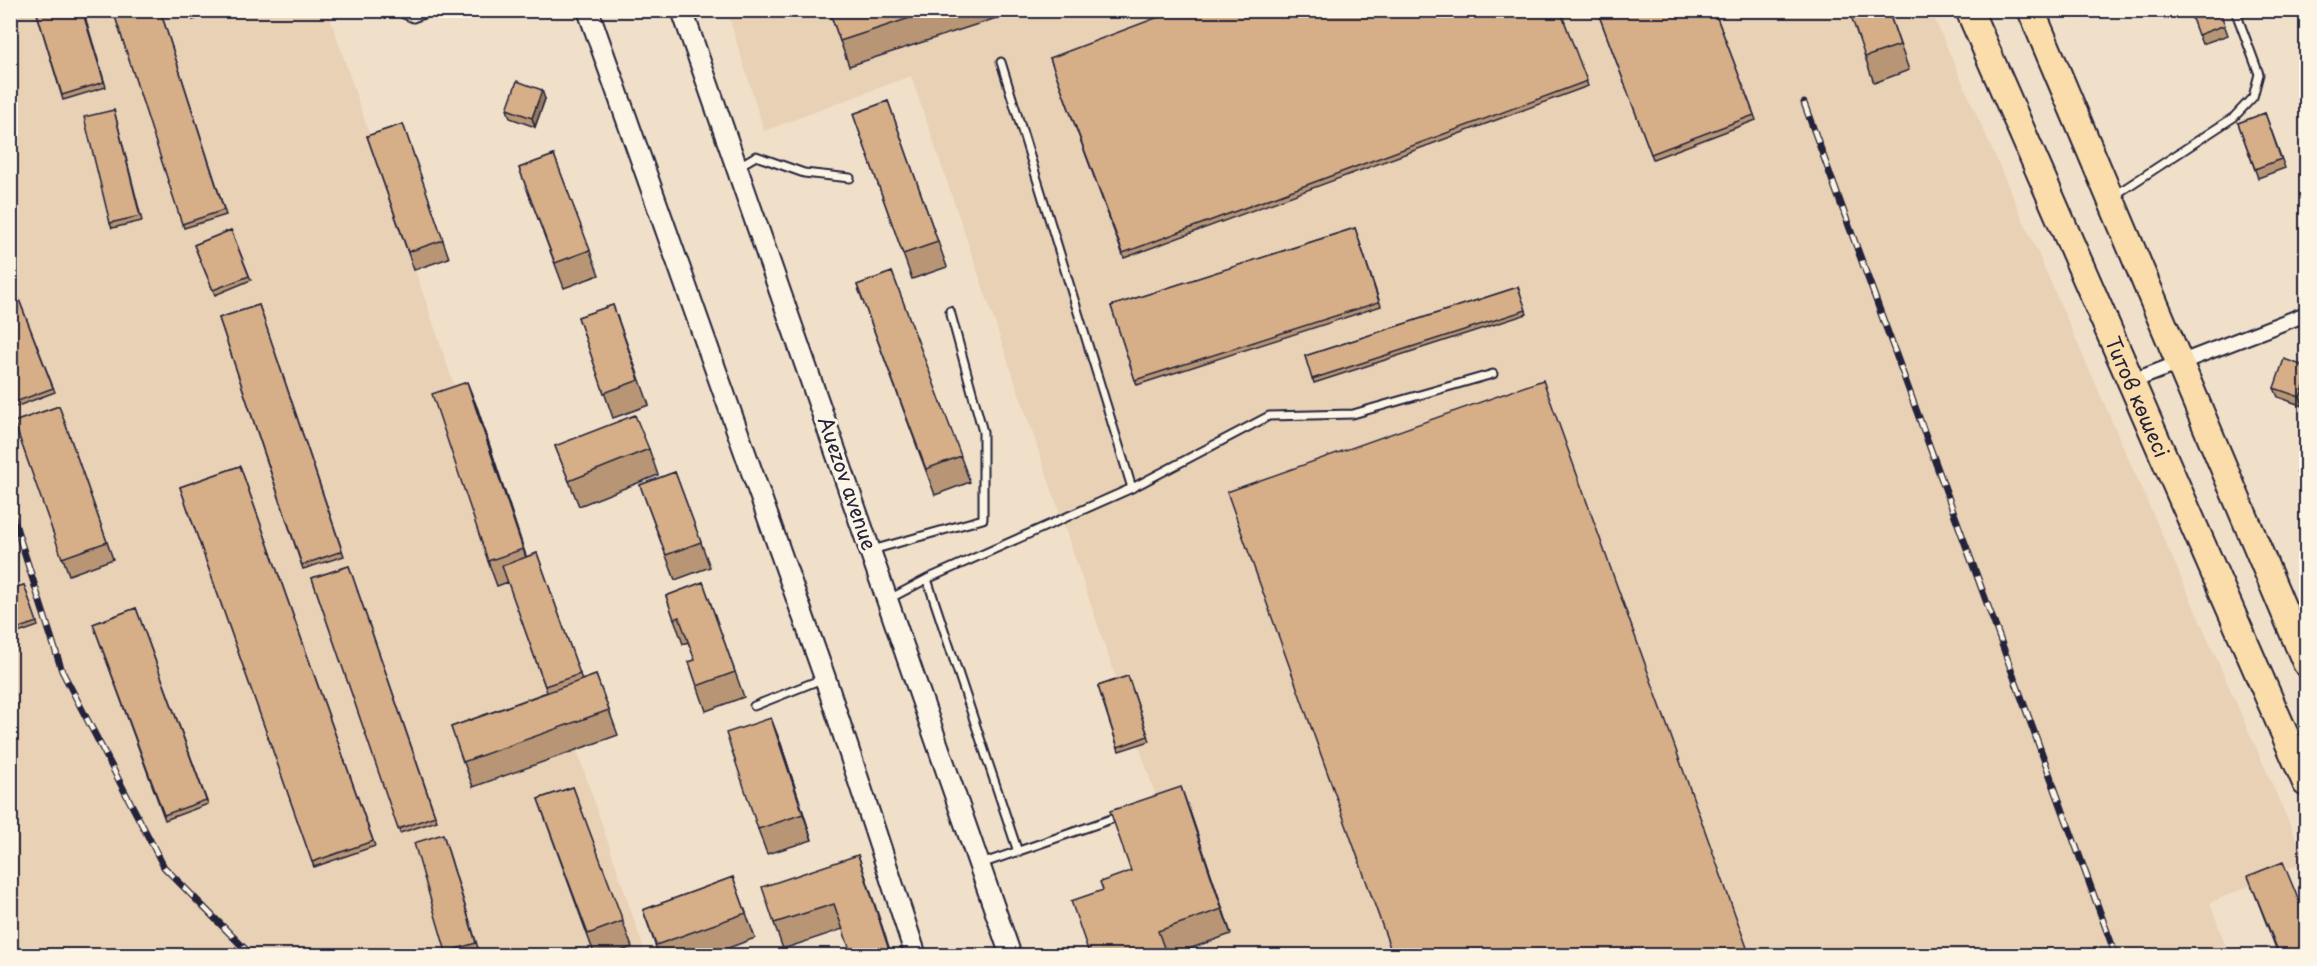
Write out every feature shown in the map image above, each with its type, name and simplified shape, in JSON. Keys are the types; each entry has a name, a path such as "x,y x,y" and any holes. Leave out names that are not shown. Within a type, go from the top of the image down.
{"highway":[{"name":"Титов көшесі","path":"1969,10 2307,783"},
{"path":"2032,11 2307,663"}],"main road":[{"path":"588,10 825,678 916,956"},
{"name":"Auezov avenue","path":"682,10 872,550 1011,956"}],"street":[{"path":"2130,382 2307,314"}],"lane":[{"path":"394,10 413,18 434,10"},
{"path":"2110,198 2234,117 2253,97 2259,74 2235,10"},
{"path":"1001,62 1132,488"},
{"path":"737,167 756,156 804,173 850,178"},
{"path":"872,550 983,519 983,432 950,311"},
{"path":"889,600 927,579 1132,488 1269,416 1353,414 1493,374"},
{"path":"927,579 1018,852"},
{"path":"754,706 825,678"},
{"path":"981,864 1130,812"}],"shaded area":[{"path":"10,11 328,11 646,955 11,955"},
{"path":"727,11 1931,11 2306,861 2210,903 2229,955 1210,955 911,76 764,131"}],"building":[{"path":"36,10 82,10 104,82 62,95"},
{"path":"113,10 160,10 224,210 182,224"},
{"path":"190,10 206,10 192,15"},
{"path":"829,10 934,10 840,41"},
{"path":"1177,10 1560,10 1587,81 1123,253 1050,58"},
{"path":"1597,10 1714,10 1754,115 1651,154"},
{"path":"1849,10 1888,10 1900,45 1865,57"},
{"path":"2189,10 2219,10 2225,25 2198,35"},
{"path":"517,81 542,90 532,118 507,109"},
{"path":"888,101 938,242 903,254 853,114"},
{"path":"114,110 140,216 110,223 84,117"},
{"path":"2265,113 2281,159 2255,169 2238,123"},
{"path":"403,124 443,240 408,252 367,136"},
{"path":"554,155 590,250 555,263 519,168"},
{"path":"1355,228 1379,302 1135,380 1111,306"},
{"path":"231,230 249,276 213,290 194,245"},
{"path":"892,272 961,456 926,469 857,285"},
{"path":"1518,287 1526,310 1312,379 1305,356"},
{"path":"16,292 53,388 10,404 10,295"},
{"path":"259,305 342,551 302,565 219,318"},
{"path":"613,305 639,380 604,393 578,317"},
{"path":"2284,359 2307,367 2307,378 2300,397 2274,388"},
{"path":"1543,380 1750,956 1393,956 1227,492"},
{"path":"467,382 523,549 488,561 432,394"},
{"path":"59,406 107,542 62,558 14,422"},
{"path":"635,415 649,449 569,481 555,446"},
{"path":"2307,448 2307,477 2297,473"},
{"path":"240,466 373,841 312,862 180,487"},
{"path":"675,472 701,542 666,555 640,485"},
{"path":"537,553 580,674 545,686 502,566"},
{"path":"349,566 435,816 398,829 312,578"},
{"path":"703,582 735,672 697,686 689,662 695,660 679,617 674,619 666,596"},
{"path":"24,585 37,622 10,631 10,589"},
{"path":"136,608 206,800 164,815 93,624"},
{"path":"596,675 609,710 463,762 451,727"},
{"path":"1128,676 1148,736 1118,747 1098,686"},
{"path":"771,718 803,814 758,829 726,733"},
{"path":"573,787 623,921 588,934 538,799"},
{"path":"1181,787 1222,909 1158,931 1167,956 1090,956 1071,901 1103,890 1100,882 1131,871 1110,811"},
{"path":"443,834 476,943 446,952 414,843"},
{"path":"858,855 891,956 852,956 834,904 774,923 762,887"},
{"path":"2283,862 2307,921 2307,956 2280,956 2248,876"},
{"path":"733,877 746,913 656,945 643,910"}],"railway":[{"path":"1804,103 2116,956"},
{"path":"10,508 62,671 164,867 252,956"}]}
